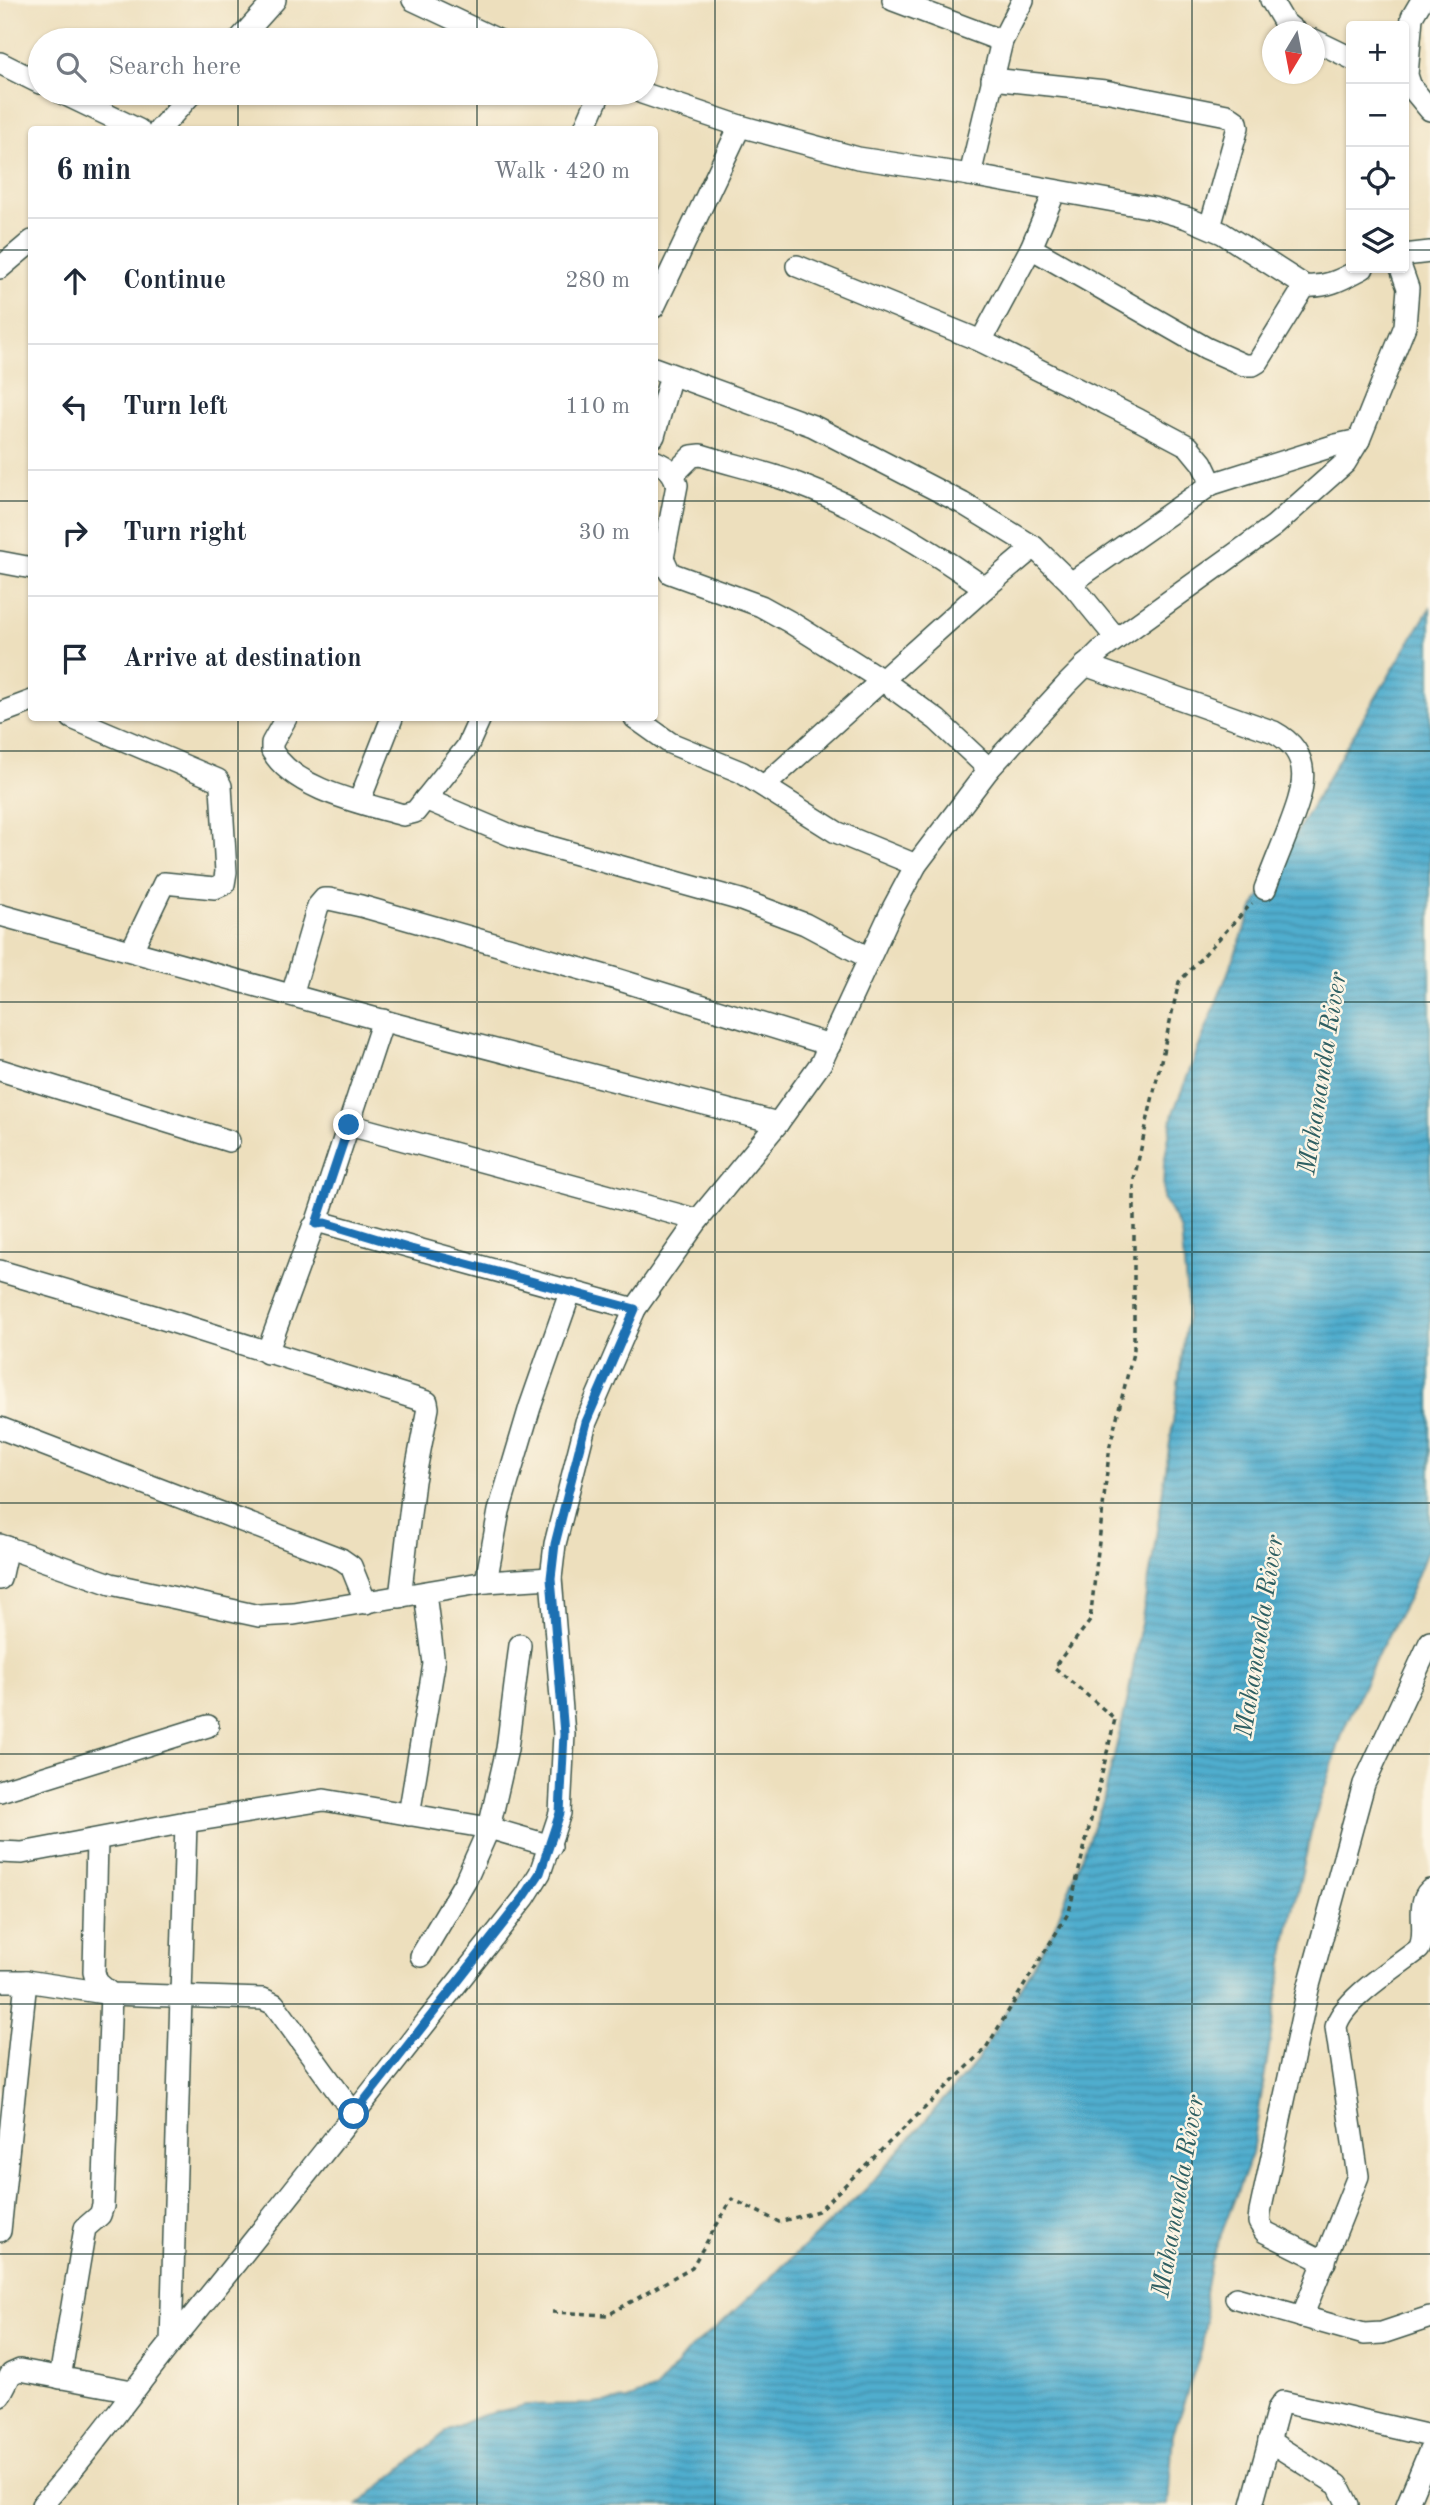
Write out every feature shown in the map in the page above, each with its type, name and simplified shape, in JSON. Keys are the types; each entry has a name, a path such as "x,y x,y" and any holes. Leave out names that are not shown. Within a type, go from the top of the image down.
{"street":[{"path":"250,28 275,0"},
{"path":"413,0 472,28"},
{"path":"893,0 1002,41"},
{"path":"970,175 1002,41 1023,0"},
{"path":"1271,0 1283,21"},
{"path":"1408,84 1407,75 1421,14"},
{"path":"1325,45 1346,56"},
{"path":"0,64 28,77"},
{"path":"992,79 1105,91 1233,118 1238,127 1210,227"},
{"path":"1409,87 1430,110"},
{"path":"658,98 740,126 858,158 1153,208 1210,227 1306,286 1320,288 1353,273"},
{"path":"87,105 131,126"},
{"path":"163,126 181,105"},
{"path":"586,126 595,105"},
{"path":"658,299 740,126"},
{"path":"981,341 1031,248 1055,191"},
{"path":"0,268 28,244"},
{"path":"1031,248 1206,348 1244,365 1258,362 1306,286"},
{"path":"1409,254 1430,252"},
{"path":"797,266 981,341 1188,446 1202,463 1212,484"},
{"path":"42,2505 290,2197 540,1873 560,1813 564,1734 551,1578 555,1544 586,1422 635,1309 698,1220 778,1123 821,1063 869,958 916,865 989,769 1085,665 1116,638 1274,526 1345,463 1359,440 1405,326 1408,288 1403,273"},
{"path":"658,407 663,371 813,426 962,503 1034,547 1071,583 1116,638"},
{"path":"1071,583 1212,484 1359,440"},
{"path":"674,474 692,456 701,455 798,484 869,516 985,588"},
{"path":"658,463 668,467 674,474 677,485 663,558 670,573 761,606 800,628 882,680 937,720 989,769"},
{"path":"765,786 1034,547"},
{"path":"0,562 28,567"},
{"path":"1085,665 1274,732 1287,739 1294,748 1301,770 1302,793 1265,889"},
{"path":"0,713 28,702"},
{"path":"79,721 218,780 221,786 226,872 223,884 215,888 164,883 132,950"},
{"path":"284,721 272,743 274,755 304,782 359,802 408,815 415,812 467,747 479,721"},
{"path":"359,802 392,721"},
{"path":"639,721 670,743 719,761 765,786 836,832 916,865"},
{"path":"425,799 515,837 754,905 805,924 869,958"},
{"path":"292,995 318,906 324,899 329,899 613,978 830,1045"},
{"path":"0,915 383,1020 778,1123"},
{"path":"267,1353 316,1224 383,1020"},
{"path":"0,1070 229,1141"},
{"path":"349,1125 698,1220"},
{"path":"316,1224 325,1223 635,1309"},
{"path":"0,1270 427,1402 400,1597"},
{"path":"486,1583 499,1511 530,1407 571,1290"},
{"path":"0,1428 341,1559 351,1566 366,1603"},
{"path":"0,1579 3,1546 111,1584 259,1616 278,1616 486,1583 551,1578"},
{"path":"408,1815 434,1664 425,1593"},
{"path":"1325,2262 1265,2232 1259,2222 1260,2212 1308,1989 1364,1784 1430,1642"},
{"path":"421,1956 465,1882 489,1828 507,1748 520,1645"},
{"path":"0,1791 208,1726"},
{"path":"0,1853 22,1853 186,1822 324,1800 489,1828 551,1846"},
{"path":"171,2343 186,1822"},
{"path":"97,1840 94,1972 97,1982 111,1994"},
{"path":"1302,2317 1358,2176 1336,2028 1338,2018 1348,2004 1419,1949 1423,1938 1422,1902 1430,1890"},
{"path":"0,1981 26,1981 111,1994 263,1999 274,2004 354,2114"},
{"path":"0,2231 26,1981"},
{"path":"60,2378 85,2228 100,2215 103,2206 111,1994"},
{"path":"1236,2298 1373,2335 1430,2317"},
{"path":"0,2395 16,2370 132,2391"},
{"path":"1252,2505 1278,2409 1286,2402 1430,2436"},
{"path":"1269,2441 1338,2485 1348,2505"},
{"path":"1406,2505 1430,2450"}],"path":[{"path":"552,2312 608,2315 692,2267 732,2199 779,2222 818,2211 984,2052 1069,1912 1115,1719 1054,1667 1090,1621 1110,1445 1134,1349 1134,1179 1179,982 1265,889"}],"water":[{"name":"Mahananda River","path":"1430,608 1430,1544 1409,1596 1379,1652 1345,1726 1314,1820 1288,1932 1252,2153 1211,2261 1205,2292 1206,2319 1202,2348 1173,2434 1168,2505 358,2505 448,2430 480,2416 526,2405 594,2404 627,2400 656,2389 692,2347 866,2189 977,2061 1053,1931 1103,1801 1127,1702 1174,1415 1188,1309 1181,1230 1163,1198 1164,1163 1173,1113 1254,906"}],"route":[{"path":"349,1125 316,1224 325,1223 635,1309 586,1422 555,1544 551,1578 564,1734 560,1813 551,1846 540,1873 524,1897 354,2114"}]}
